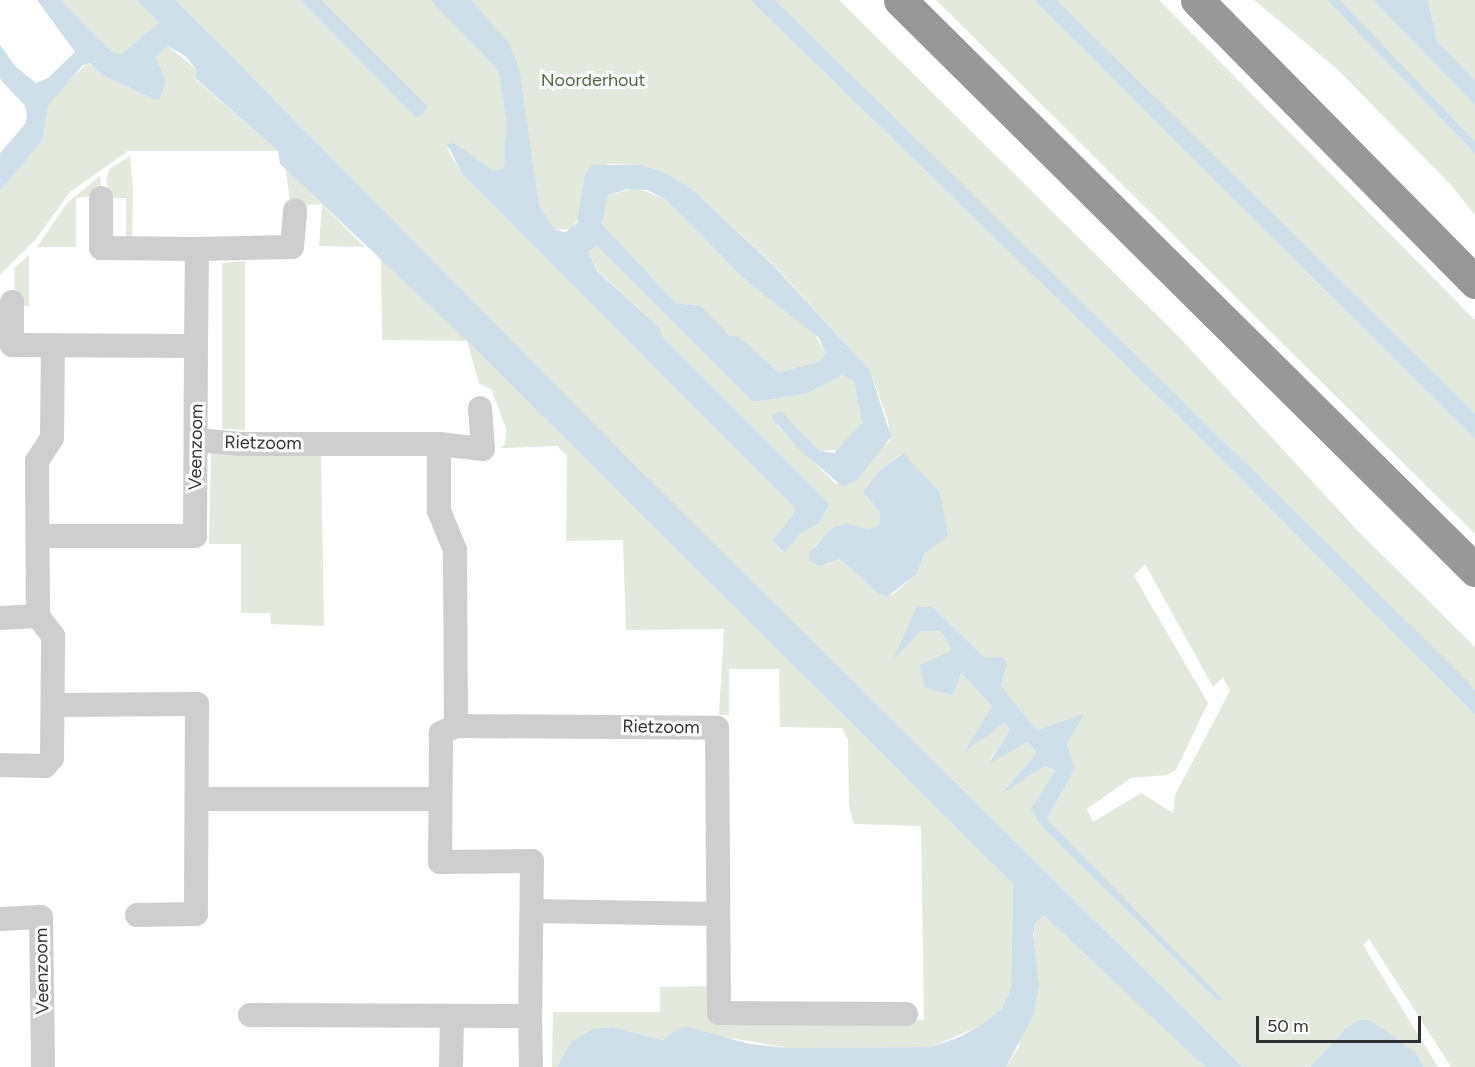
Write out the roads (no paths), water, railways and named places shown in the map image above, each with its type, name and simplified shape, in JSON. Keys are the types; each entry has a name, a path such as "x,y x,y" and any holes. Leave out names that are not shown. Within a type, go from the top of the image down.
{"highway":[{"path":"900,0 1475,570"},
{"path":"1197,0 1475,282"}],"street":[{"path":"101,198 101,248 292,247 295,210"},
{"path":"12,302 12,345 196,346 197,249"},
{"path":"0,765 45,766 52,758 53,636 38,616 37,461 52,438 53,346"},
{"name":"Veenzoom","path":"38,536 195,536 196,346"},
{"name":"Rietzoom","path":"196,440 242,444 439,444 483,449 480,408"},
{"path":"439,444 439,511 455,550 456,726 441,733 440,862 532,861 531,1067"},
{"path":"0,618 38,616"},
{"path":"53,705 197,704 196,914 137,915"},
{"name":"Rietzoom","path":"456,726 717,728 719,1013 906,1014"},
{"path":"198,799 439,799"},
{"path":"532,911 717,914"},
{"name":"Veenzoom","path":"0,919 41,917 43,1067"},
{"path":"250,1015 530,1016"},
{"path":"451,1067 452,1017"}],"water":[{"path":"37,0 61,0 112,52 121,54 159,23 137,0 176,0 631,461 1243,1067 1205,1067 1044,915 1035,924 1033,935 1039,986 1033,1016 1006,1067 557,1067 572,1041 593,1029 612,1027 663,1040 678,1028 688,1027 750,1044 788,1048 931,1047 957,1038 980,1026 1002,1008 1011,988 1013,884 467,341 280,164 278,151 195,78 196,69 185,56 168,46 156,57 166,82 160,99 153,99 102,75 89,63 82,66 48,106 43,140 0,191 0,153 25,124 27,115 25,106 0,79 0,45 16,67 36,83 48,78 75,52"},
{"path":"300,0 322,0 427,105 424,113 416,118"},
{"path":"430,0 471,0 509,43 519,68 539,205 555,230 566,232 577,223 585,174 593,165 641,165 664,172 692,189 772,264 870,370 891,437 857,480 843,487 802,452 772,419 776,412 782,412 820,451 834,453 862,423 854,381 843,375 806,394 753,402 597,246 588,251 597,271 660,328 662,336 827,501 829,505 819,523 801,533 784,553 772,540 793,515 794,507 462,174 447,144 454,143 492,170 504,169 506,119 498,70","holes":["628,189 647,190 665,199 743,278 819,338 825,352 821,361 779,372 738,336 730,336 701,306 676,303 602,224 608,195"]},
{"path":"750,0 775,0 1460,674 1475,690 1475,715 1184,422"},
{"path":"1034,0 1057,0 1475,413 1475,439"},
{"path":"1327,0 1340,0 1475,141 1475,154"},
{"path":"1373,0 1428,0 1437,41 1475,80 1475,105"},
{"path":"903,453 940,492 948,536 925,553 917,574 888,596 879,594 840,559 820,566 810,561 809,553 833,527 846,524 868,529 879,525 880,512 863,492 879,471"},
{"path":"916,607 933,607 985,658 1003,657 1007,664 1001,686 1037,730 1084,714 1067,744 1075,769 1047,819 1223,999 1218,1001 1043,828 1031,809 1055,771 1045,766 1001,794 1037,753 1028,742 989,763 1010,730 1005,723 964,752 992,706 961,673 953,695 925,688 920,665 951,651 941,631 921,631 893,660"},
{"path":"1359,1020 1369,1020 1416,1053 1424,1067 1310,1067 1344,1030"}],"park label":[{"name":"Noorderhout","path":"593,80"}]}
